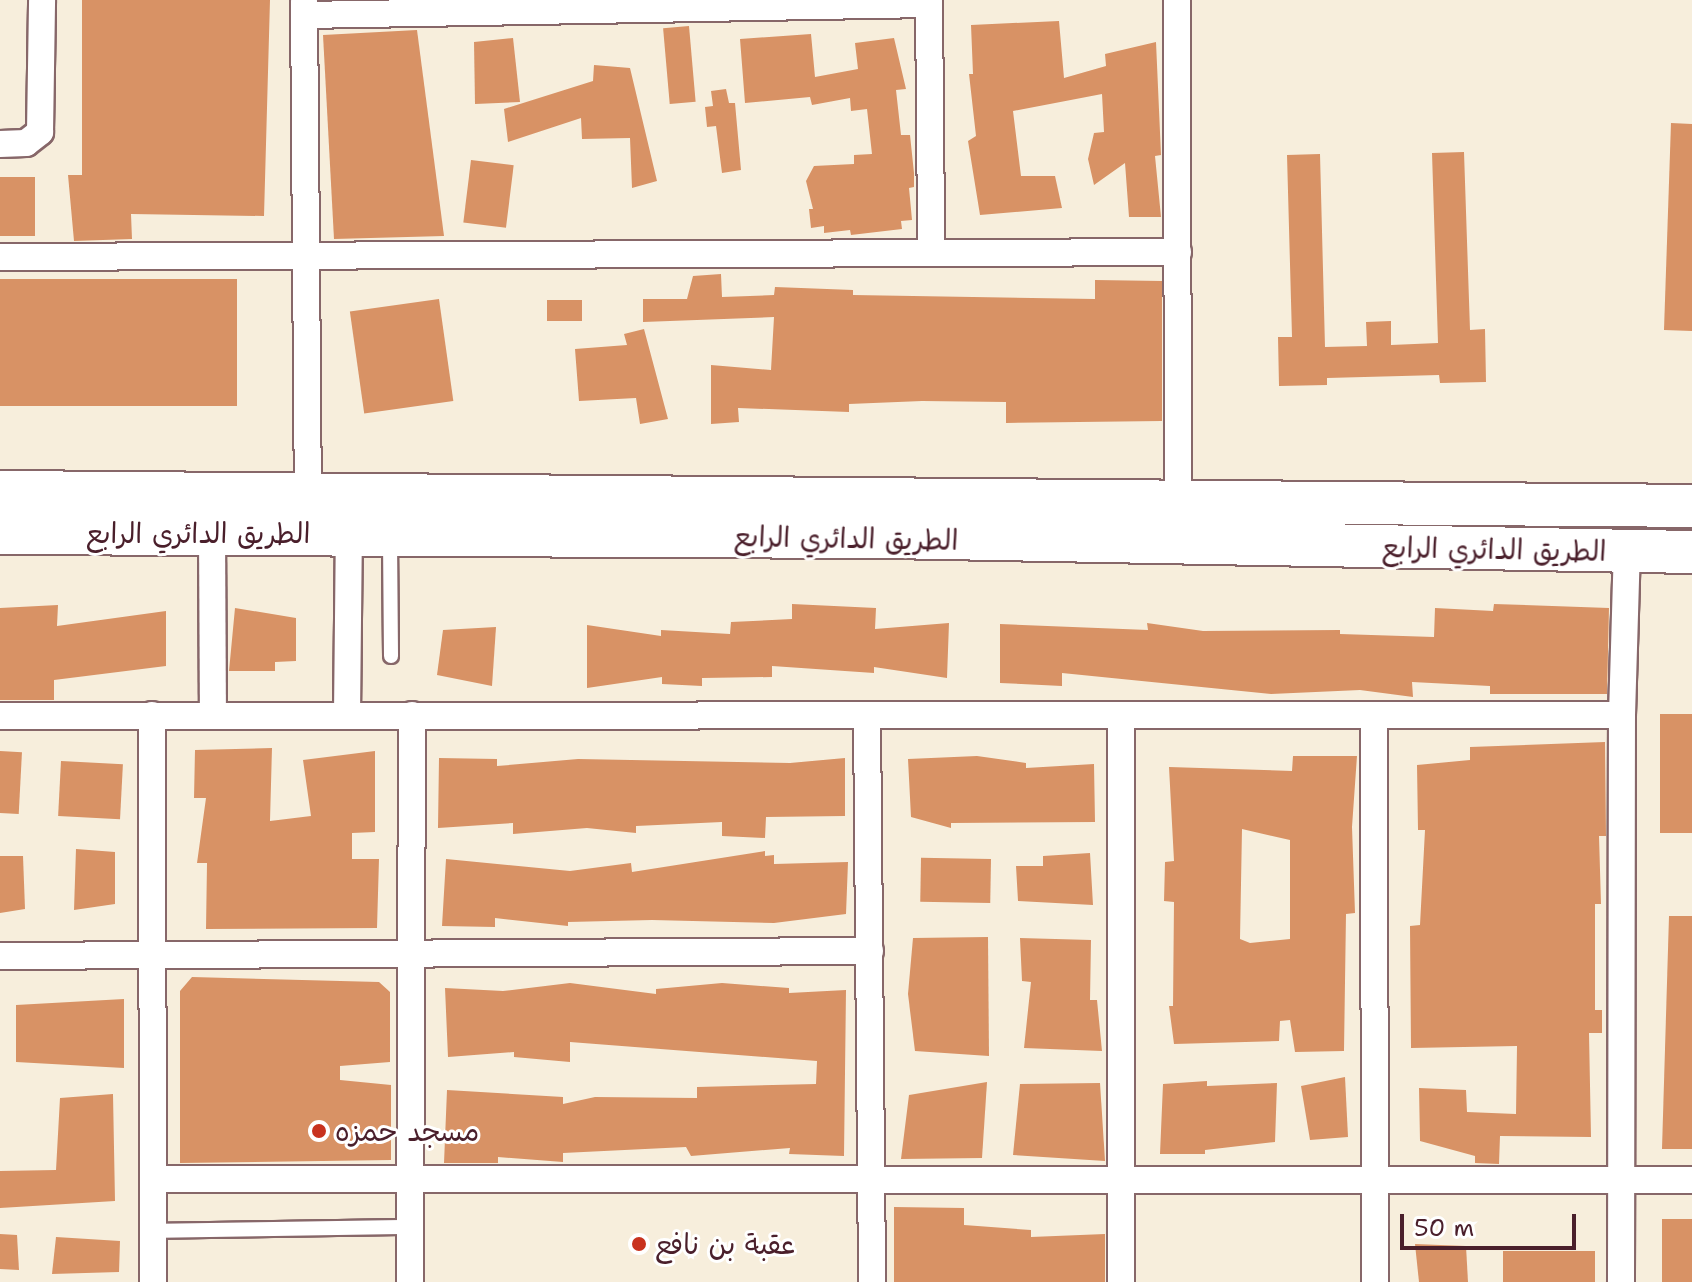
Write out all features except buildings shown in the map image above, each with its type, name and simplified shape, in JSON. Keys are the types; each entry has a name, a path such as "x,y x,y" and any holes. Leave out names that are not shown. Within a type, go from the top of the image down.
{"main road":[{"name":"الطريق الدائري الرابع","path":"0,492 1178,498 1692,506"},
{"name":"الطريق الدائري الرابع","path":"0,533 308,533 1692,552"}],"street":[{"path":"0,144 26,143 40,132 42,0"},
{"path":"1177,0 1178,498"},
{"path":"308,533 304,8 929,2 931,253"},
{"path":"0,257 1178,252"},
{"path":"212,532 213,715"},
{"path":"347,715 349,534"},
{"path":"1621,1282 1622,715 1627,551"},
{"path":"152,715 153,1282"},
{"path":"410,1282 412,715"},
{"path":"867,715 872,1282"},
{"path":"1121,715 1121,1282"},
{"path":"1374,715 1375,1282"},
{"path":"0,716 1622,715"},
{"path":"0,956 870,951"},
{"path":"153,1179 1121,1182 1374,1177 1692,1180"}],"lane":[{"path":"390,534 391,656"},
{"path":"153,1231 410,1227"}],"place":[{"name":"مسجد حمزه","path":"319,1131"},
{"name":"عقبة بن نافع","path":"639,1244"}]}
